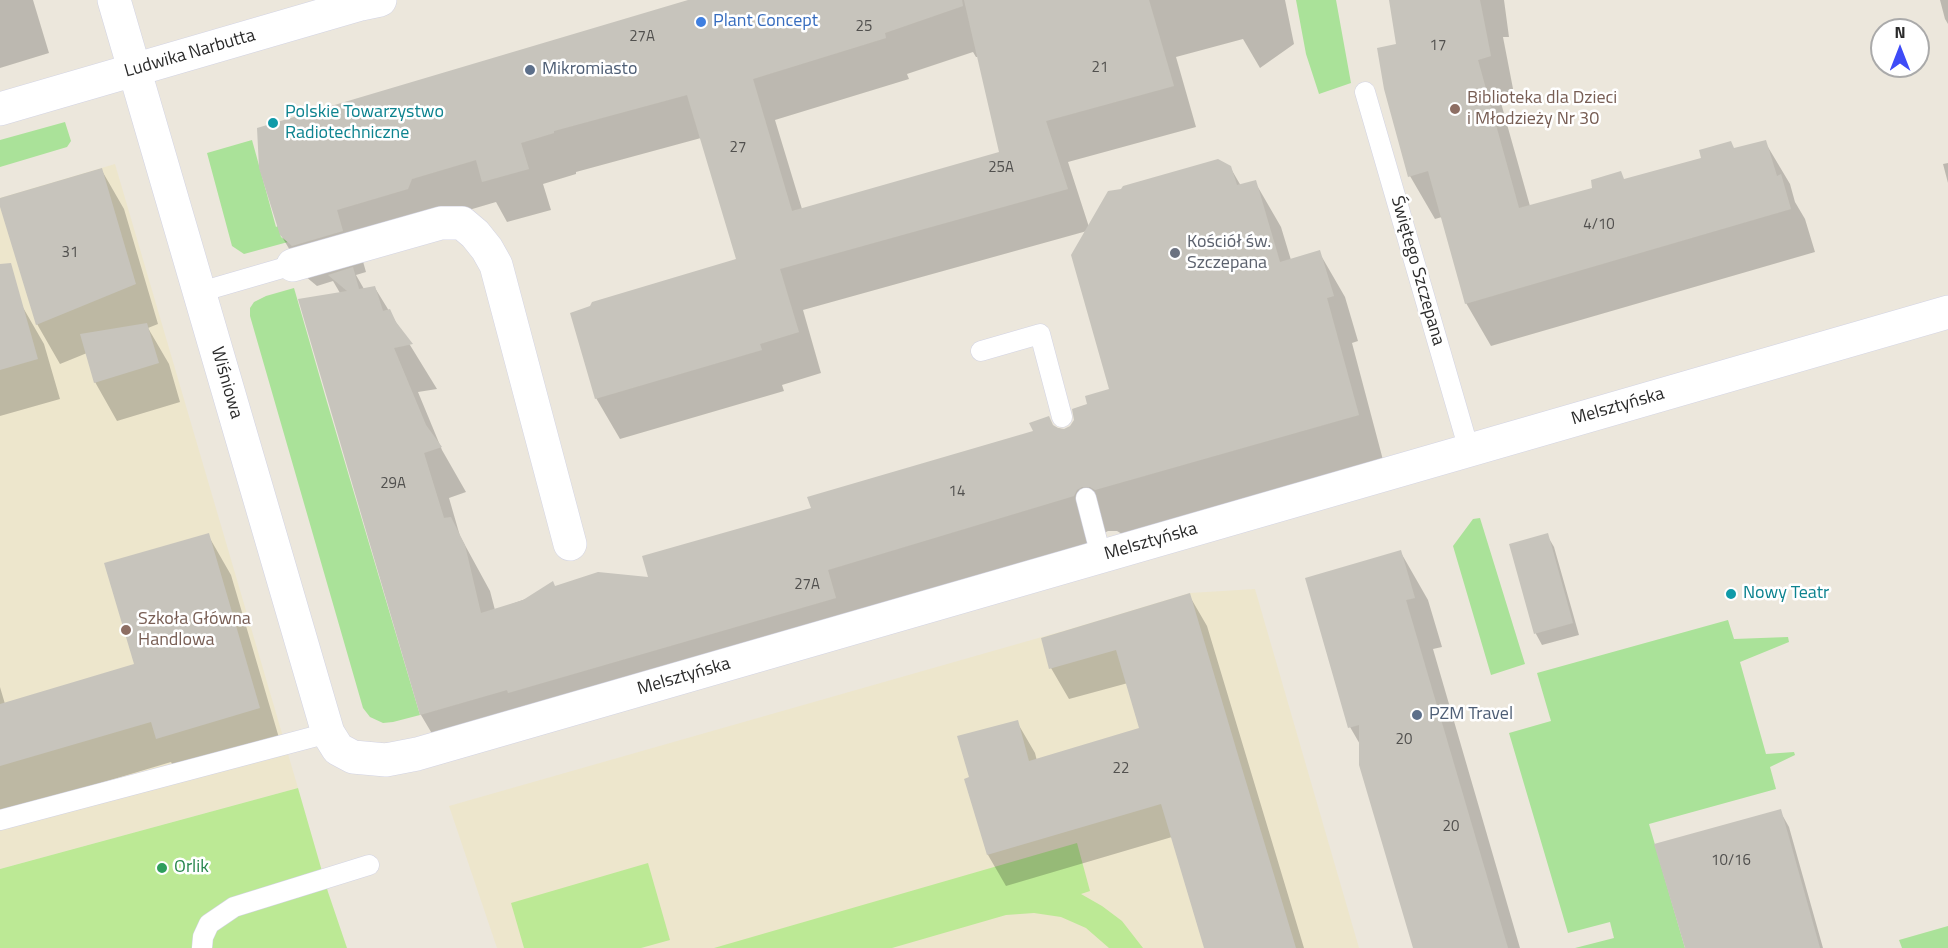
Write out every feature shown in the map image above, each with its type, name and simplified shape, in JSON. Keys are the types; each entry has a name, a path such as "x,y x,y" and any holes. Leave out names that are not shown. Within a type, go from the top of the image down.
{"street":[{"name":"Wiśniowa","path":"114,0 328,733 338,749 352,757"},
{"name":"Ludwika Narbutta","path":"0,109 380,0"},
{"path":"293,265 441,223 462,223 475,234 496,265 570,544"},
{"name":"Melsztyńska","path":"352,757 386,760 417,754 1948,312"}],"lane":[{"name":"Świętego Szczepana","path":"1365,92 1469,450"},
{"path":"200,292 293,265"},
{"path":"981,351 1040,334 1062,417"},
{"path":"1086,498 1101,556"},
{"path":"0,820 328,733"},
{"path":"202,948 203,938 209,924 234,907 369,865"}],"shaded area":[{"path":"115,164 298,788 0,869 0,198"},
{"path":"1255,589 1359,948 497,948 449,806 1190,593"}],"green space":[{"path":"1296,0 1336,0 1351,83 1319,94 1306,54"},
{"path":"65,122 71,141 67,147 0,167 0,140"},
{"path":"252,140 276,227 278,226 281,237 288,242 244,254 232,246 207,153"},
{"path":"294,288 420,715 383,723 370,717 363,708 250,316 250,308 254,302"},
{"path":"1480,518 1525,664 1491,675 1453,546 1473,519"},
{"path":"1728,620 1734,639 1788,637 1789,642 1740,662 1766,754 1794,752 1795,755 1770,767 1776,789 1649,824 1685,948 1575,948 1614,938 1610,922 1568,933 1509,733 1551,721 1537,673"},
{"name":"Orlik","path":"298,788 347,948 0,948 0,869"},
{"path":"1077,843 1090,891 1081,894 1122,921 1143,948 1109,948 1086,928 1061,917 1034,913 1006,915 892,948 714,948"},
{"path":"648,863 670,940 641,948 524,948 511,903"},
{"path":"1948,926 1948,948 1902,948 1899,940"}],"building":[{"path":"688,0 962,0 963,6 885,33 886,38 753,79 792,211 999,152 964,0 1149,0 1174,86 1046,121 1068,189 780,269 799,332 760,344 762,350 595,399 570,313 590,306 592,302 736,259 687,95 554,131 554,133 521,143 529,169 482,182 476,160 412,179 408,189 337,210 343,231 292,246 280,235 259,168 257,128"},
{"path":"1389,0 1480,0 1491,56 1478,60 1519,208 1592,188 1591,180 1621,171 1624,179 1701,158 1699,150 1731,141 1734,148 1766,140 1777,176 1781,174 1791,209 1465,304 1428,171 1408,177 1384,89 1377,48 1396,44"},
{"path":"1218,159 1231,166 1237,185 1256,180 1280,262 1320,250 1334,296 1327,298 1359,415 1095,490 1082,487 1074,496 828,570 836,598 508,693 507,690 420,715 298,299 347,291 328,275 353,267 359,289 375,286 383,311 390,309 396,322 413,344 394,348 426,425 442,447 424,453 444,518 451,517 465,545 481,613 523,600 553,581 555,586 598,572 648,577 642,556 811,508 807,497 1033,431 1029,423 1049,416 1053,425 1058,428 1064,429 1070,426 1074,420 1072,409 1087,404 1085,396 1109,389 1071,255 1108,191"},
{"path":"102,168 136,284 36,325 0,207 0,198"},
{"path":"11,263 38,359 0,370 0,264"},
{"path":"147,323 159,363 94,383 80,334"},
{"path":"209,533 260,708 156,739 151,722 0,766 0,704 134,664 104,563"},
{"path":"1548,533 1573,623 1534,634 1509,544"},
{"path":"1401,550 1415,598 1406,600 1508,948 1413,948 1359,765 1359,725 1348,728 1305,578"},
{"path":"1190,593 1296,948 1204,948 1161,804 987,855 964,779 969,777 957,736 1018,720 1029,761 1139,728 1116,650 1049,669 1041,638"},
{"path":"1781,809 1820,948 1685,948 1654,844"}],"place":[{"name":"Plant Concept","path":"701,22"},
{"name":"Mikromiasto","path":"530,70"},
{"name":"Biblioteka dla Dzieci i Młodzieży Nr 30","path":"1455,109"},
{"name":"Polskie Towarzystwo Radiotechniczne","path":"273,123"},
{"name":"Kościół św. Szczepana","path":"1175,253"},
{"name":"Nowy Teatr","path":"1731,594"},
{"name":"Szkoła Główna Handlowa","path":"126,630"},
{"name":"PZM Travel","path":"1417,715"},
{"name":"Orlik","path":"162,868"}]}
